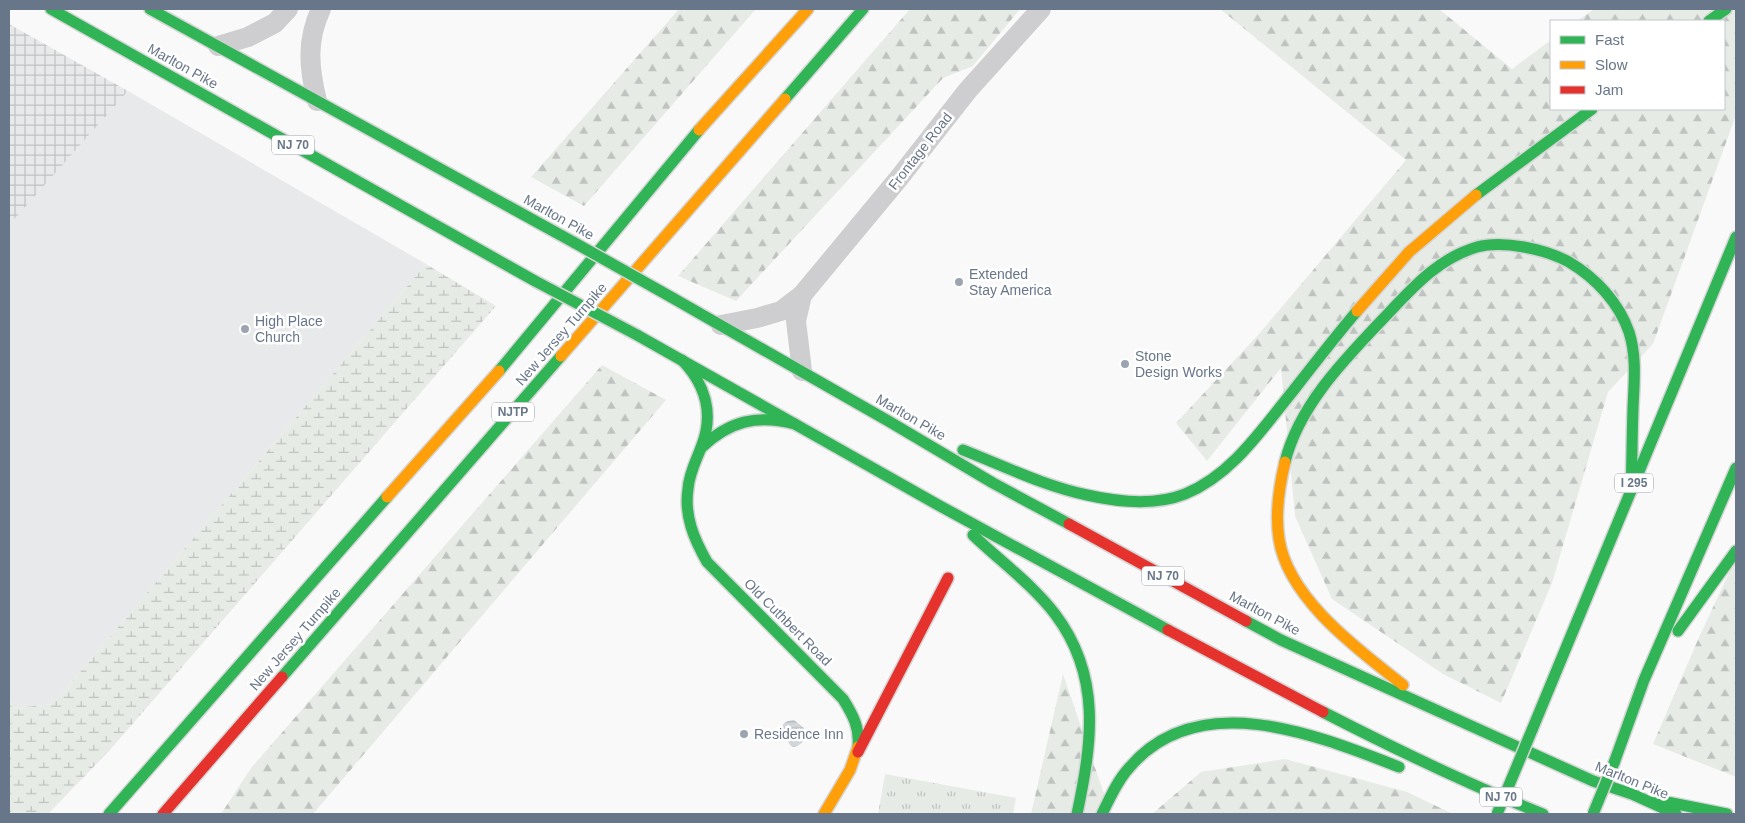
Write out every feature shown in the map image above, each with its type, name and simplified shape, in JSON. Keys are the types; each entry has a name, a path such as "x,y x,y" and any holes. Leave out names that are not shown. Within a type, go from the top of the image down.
{"main road":[{"name":"Marlton Pike","path":"52,9 535,280 637,334 1126,610 1347,724 1459,779 1543,814"},
{"name":"Marlton Pike","path":"150,9 575,243 802,371 993,483 1281,640 1592,781 1632,794 1676,814"},
{"name":"New Jersey Turnpike","path":"109,814 254,646 486,386 700,129 808,9"},
{"name":"New Jersey Turnpike","path":"163,814 864,9"},
{"path":"1710,20 1726,9"},
{"path":"890,422 1060,488 1100,499 1139,502 1168,499 1188,492 1210,482 1234,461 1262,429 1343,326 1414,247 1506,173 1591,110"},
{"name":"I 295","path":"1497,814 1736,237"},
{"path":"1438,712 1352,644 1319,612 1303,592 1288,567 1279,540 1278,484 1286,454 1307,410 1364,339 1417,283 1445,260 1486,245 1522,247 1554,255 1580,268 1608,295 1622,318 1632,342 1634,366 1631,491"},
{"name":"Old Cuthbert Road","path":"682,360 698,378 707,400 708,425 690,472 687,498 688,518 693,538 707,562 843,699 856,723 859,736 857,756 824,814"},
{"name":"Old Cuthbert Road","path":"700,448 723,429 743,421 772,419 800,426"},
{"path":"1593,814 1644,680 1736,468"},
{"path":"938,504 1039,596 1056,615 1073,640 1090,692 1092,723 1090,754 1077,814"},
{"path":"1644,680 1736,551"},
{"path":"857,756 948,578"},
{"path":"1102,814 1112,792 1132,763 1163,740 1181,731 1190,727 1216,723 1259,725 1306,734 1414,771 1446,779 1459,779"},
{"path":"1632,794 1727,814"}],"street":[{"path":"218,46 248,37 275,23 288,9"},
{"path":"317,101 310,72 311,41 321,9"},
{"name":"Frontage Road","path":"721,326 781,311 802,296 968,90 1041,9"},
{"name":"Frontage Road","path":"802,296 796,321 802,371"}],"shaded area":[{"path":"9,24 128,91 9,225"},
{"path":"128,91 426,264 53,704 15,708 9,699 9,224"},
{"path":"794,720 804,728 806,734 803,742 794,747 788,742 791,735 790,732 782,729 783,724"}],"green space":[{"path":"679,9 756,9 584,206 531,177"},
{"path":"910,9 1020,9 973,66 943,78 736,301 678,276"},
{"path":"1220,9 1439,9 1512,69 1550,41 1550,110 1725,110 1725,20 1578,20 1594,9 1736,9 1736,115 1653,344 1608,392 1552,583 1501,703 1443,674 1332,599 1295,516 1281,368 1207,461 1176,423 1259,334 1406,160"},
{"path":"426,264 496,306 109,751 48,814 9,814 9,699 15,708 53,704"},
{"path":"602,365 666,400 313,814 221,814 251,768"},
{"path":"1736,558 1736,777 1653,744"},
{"path":"1063,674 1111,814 1031,814"},
{"path":"1285,759 1407,792 1453,814 1152,814 1201,772"},
{"path":"885,774 1016,798 1013,814 878,814"}],"traffic: fast":[{"path":"51,9 535,281"},
{"path":"150,9 575,243"},
{"path":"785,99 863,9"},
{"path":"1710,20 1726,9"},
{"path":"1476,195 1591,110"},
{"path":"499,371 699,130"},
{"path":"1532,730 1736,237"},
{"path":"575,243 671,297"},
{"path":"1285,462 1301,422 1324,385 1352,352 1414,287 1436,268 1462,252 1487,245 1511,245 1548,253 1579,268 1613,301 1625,321 1632,341 1634,360 1631,491"},
{"path":"535,281 637,335"},
{"path":"671,297 993,483 1069,524"},
{"path":"963,450 1040,481 1071,491 1099,497 1136,502 1161,500 1185,494 1202,486 1232,463 1245,450 1357,311"},
{"path":"637,335 940,506 1168,630"},
{"path":"282,677 561,356"},
{"path":"682,360 697,379 702,389 707,410 706,433 690,477 687,499 691,527 698,545 707,562 843,699 855,722 858,734 858,747"},
{"path":"701,448 722,431 744,422 768,420 795,424"},
{"path":"1614,763 1644,680 1736,468"},
{"path":"109,814 387,497"},
{"path":"973,535 1046,603 1070,637 1080,661 1087,686 1089,736 1077,814"},
{"path":"1678,631 1736,551"},
{"path":"1246,621 1281,640 1593,781 1632,794 1676,814"},
{"path":"1323,712 1431,766 1543,814"},
{"path":"1102,814 1121,778 1129,768 1157,743 1189,729 1223,723 1259,725 1296,732 1332,742 1399,767"},
{"path":"1497,814 1532,730"},
{"path":"1593,814 1614,763"},
{"path":"1657,800 1727,814"}],"traffic: slow":[{"path":"699,130 808,9"},
{"path":"561,356 785,99"},
{"path":"1357,311 1409,252 1476,195"},
{"path":"387,497 499,371"},
{"path":"1285,462 1278,500 1277,520 1279,539 1285,561 1296,582 1328,621 1366,656 1403,685"},
{"path":"824,814 850,770 858,747"}],"traffic: jam":[{"path":"1069,524 1246,621"},
{"path":"858,752 948,578"},
{"path":"1168,630 1323,712"},
{"path":"163,814 282,677"}],"place":[{"name":"Extended Stay America","path":"959,282"},
{"name":"High Place Church","path":"245,329"},
{"name":"Stone Design Works","path":"1125,364"},
{"name":"Residence Inn","path":"744,734"}]}
